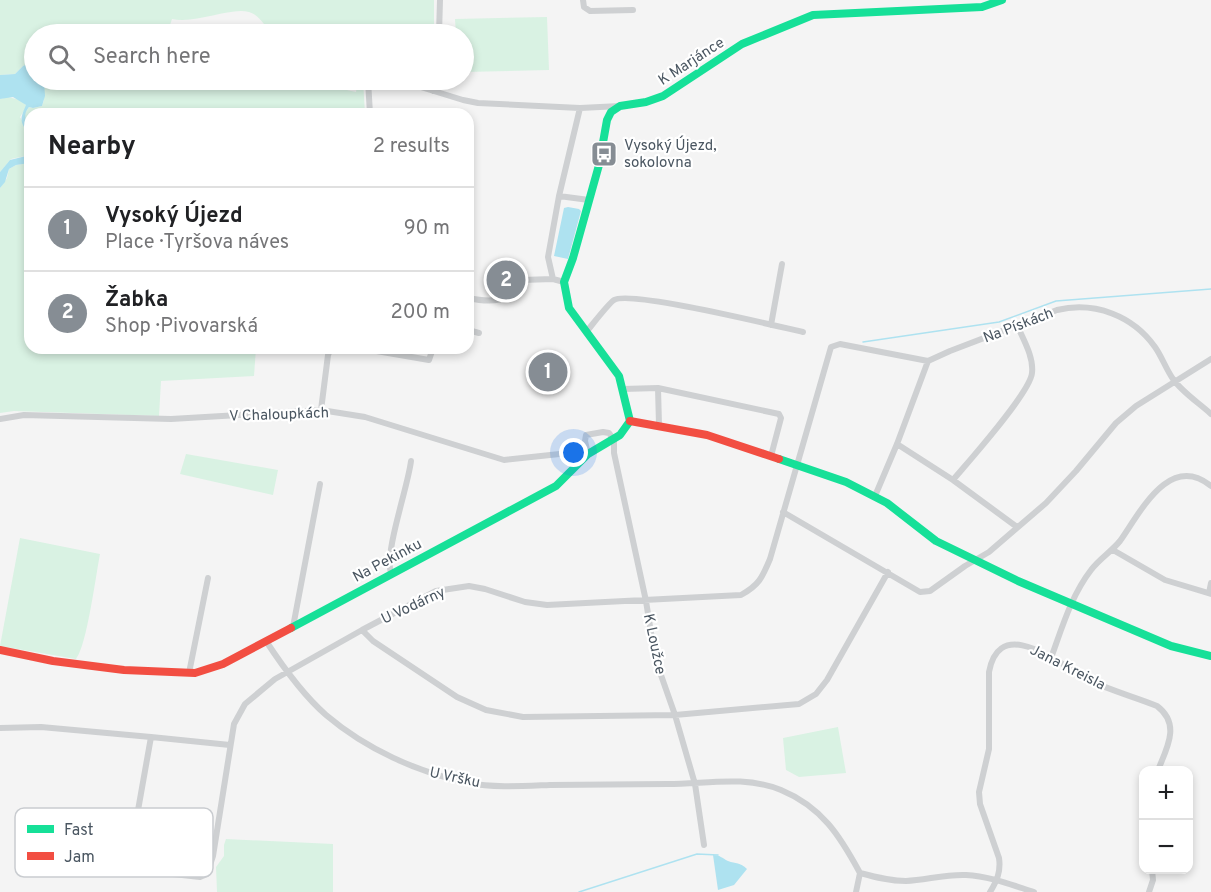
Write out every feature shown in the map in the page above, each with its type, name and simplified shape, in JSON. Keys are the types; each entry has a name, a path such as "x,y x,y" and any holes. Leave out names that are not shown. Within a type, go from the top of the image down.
{"street":[{"path":"439,24 440,0"},
{"path":"583,0 584,7 590,11 633,10"},
{"name":"K Marjánce","path":"620,106 646,102 663,96 742,44 772,30 826,13 982,7 1002,0"},
{"path":"369,90 370,108"},
{"path":"430,90 486,104 580,108 620,106"},
{"path":"588,454 586,435 609,433 614,440 627,428 630,421 623,390 615,369 569,308 564,282 599,165 607,120 611,112 620,106"},
{"path":"553,279 548,257 580,108"},
{"path":"560,196 589,200"},
{"path":"771,325 782,264"},
{"path":"474,298 486,301 513,294 522,280 553,279 564,282"},
{"path":"587,331 614,300 624,298 655,301 803,332"},
{"name":"Na Pískách","path":"928,361 1066,308 1089,307 1109,312 1132,324 1148,338 1161,356 1174,381 1211,414"},
{"path":"953,480 1020,397 1030,381 1032,363 1017,325"},
{"path":"474,332 479,333"},
{"name":"U Vodárny","path":"213,856 234,724 244,704 275,679 436,591 450,588 469,586 525,602 547,605 741,595 753,589 761,580 770,559 831,347 840,344 928,361"},
{"path":"321,410 328,354"},
{"path":"399,354 429,360 431,354"},
{"path":"783,512 920,592 930,591 989,552 1047,503 1116,423 1136,406 1211,359"},
{"path":"875,496 928,361"},
{"path":"623,390 658,388 779,414 781,418 771,456"},
{"path":"658,388 658,425"},
{"name":"V Chaloupkách","path":"0,419 24,415 171,419 321,410 365,417 504,460 569,453 588,454"},
{"path":"630,421 707,435 846,482 875,496 936,541 975,560 1171,646 1211,656"},
{"name":"Na Pekinku","path":"0,650 64,663 124,670 189,673 223,664 556,486 588,454 614,440"},
{"name":"K Loužce","path":"614,440 614,453 646,601 655,658 675,715 695,784 704,845"},
{"path":"897,444 953,480 1017,527"},
{"path":"391,573 388,566 411,461"},
{"path":"1051,658 1071,604 1095,564 1113,550 1159,488 1164,483 1178,477 1187,476 1211,486"},
{"path":"292,627 320,484"},
{"path":"1113,550 1165,580 1210,593 1211,583"},
{"path":"362,630 374,641 448,691 486,710 523,717 675,715 799,704 816,694 827,680 888,572"},
{"path":"189,673 208,578"},
{"name":"U Vršku","path":"266,641 287,672 325,714 356,737 393,758 423,770 470,783 520,786 695,784 742,781 762,784 780,790 820,814 839,836 860,873"},
{"name":"Jana Kreisla","path":"997,880 1000,867 999,858 980,804 979,792 989,749 989,672 991,661 1000,649 1010,644 1029,646 1088,680 1157,706 1168,718 1171,739 1160,766"},
{"path":"0,728 40,727 230,745"},
{"name":"U Vodárny","path":"138,808 151,738"},
{"path":"856,892 860,873 898,880 963,875 997,880 1034,892"},
{"path":"1149,892 1152,874"},
{"path":"990,892 997,880"}],"green space":[{"path":"0,0 434,0 434,24 264,24 254,14 241,11 192,19 172,19 170,24 24,24 24,66 15,74 0,75"},
{"path":"547,17 549,70 474,72 474,24 455,24 455,19"},
{"path":"44,90 347,90 356,92 356,90 364,90 365,108 33,108 42,106"},
{"path":"8,97 20,100 27,106 20,117 24,124 24,156 11,159 0,172 0,99"},
{"path":"24,164 24,354 256,354 254,376 161,381 159,416 14,411 0,413 0,188 7,178 9,169"},
{"path":"186,454 278,470 273,495 180,474"},
{"path":"20,538 100,554 84,640 76,659 0,646"},
{"path":"838,727 846,773 799,777 786,770 783,738"},
{"path":"226,839 333,844 333,892 217,892 216,867 224,856"}],"water":[{"path":"23,66 24,90 45,90 42,106 25,108 26,105 13,97 0,99 0,75 15,74"},
{"path":"24,156 24,164 9,169 5,182 0,188 0,172 10,160"},
{"path":"564,208 581,211 568,259 554,256"},
{"path":"713,855 740,864 747,869 734,885 718,890"}],"waterway":[{"path":"863,342 999,322 1056,301 1211,289"},
{"path":"579,892 697,854 718,855"}],"traffic: fast":[{"path":"630,421 619,376 569,308 564,282 599,165 607,120 611,112 620,106 646,102 663,96 742,44 813,15 982,7 1002,0"},
{"path":"291,628 556,486 588,454 620,435 630,421"},
{"path":"779,459 846,482 887,503 936,541 1018,581 1171,646 1211,656"}],"traffic: jam":[{"path":"630,421 707,435 779,459"},
{"path":"0,650 53,661 124,670 195,673 223,664 291,628"}],"place":[{"name":"Vysoký Újezd, sokolovna","path":"604,154"},
{"name":"Žabka","path":"506,280"},
{"name":"Vysoký Újezd","path":"548,372"}]}
